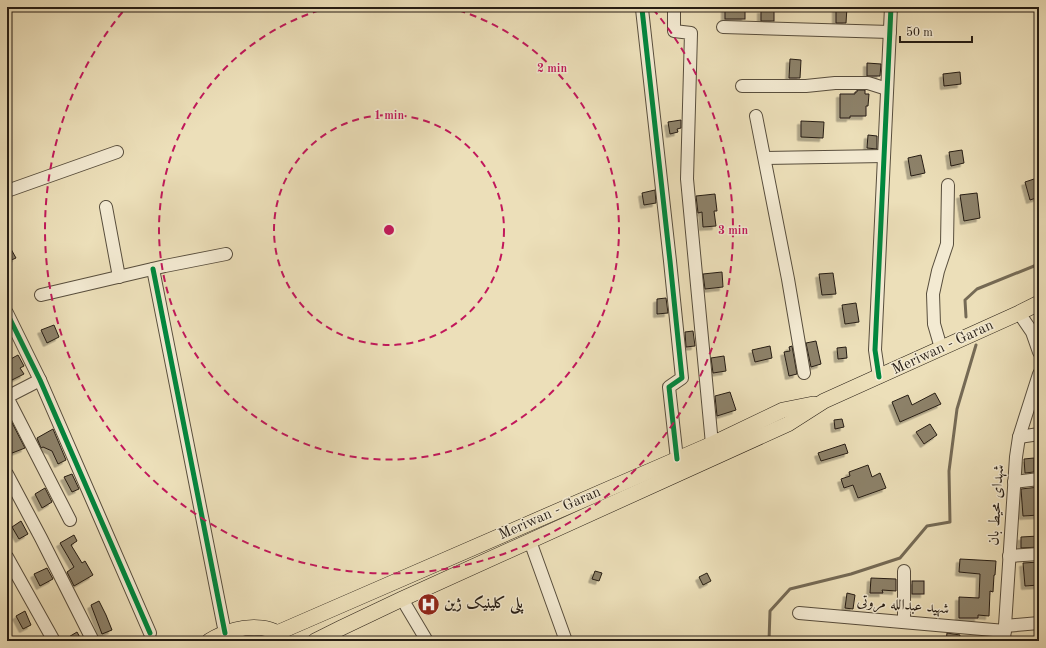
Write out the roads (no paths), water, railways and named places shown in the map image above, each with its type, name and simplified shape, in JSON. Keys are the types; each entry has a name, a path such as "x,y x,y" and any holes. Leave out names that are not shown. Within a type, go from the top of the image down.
{"main road":[{"name":"Meriwan - Garan","path":"315,641 402,599 788,424 824,401 1039,303"},
{"name":"Meriwan - Garan","path":"280,637 346,603 712,444 783,410 824,401"},
{"path":"346,603 348,614 352,618 358,620"},
{"path":"209,641 225,633 252,628 269,629 280,637"}],"street":[{"path":"674,7 674,31 690,33 687,179 712,444"},
{"path":"879,377 875,350 891,7"},
{"path":"642,9 682,378 669,387 677,459"},
{"path":"723,27 890,32"},
{"path":"742,86 806,86 835,83 868,83 887,89"},
{"path":"756,116 788,279 804,373"},
{"path":"7,190 116,152"},
{"path":"765,158 884,156"},
{"path":"941,348 934,324 933,294 938,271 947,244 948,185"},
{"path":"106,207 119,277"},
{"path":"41,295 226,254"},
{"path":"153,269 225,633"},
{"path":"7,313 40,380 150,633"},
{"path":"1019,313 1032,332 1039,352"},
{"name":"شهدای محیط بان","path":"1005,633 1016,457 1019,437 1039,374"},
{"path":"40,380 7,397 70,520"},
{"path":"1019,437 1039,434"},
{"path":"7,474 93,641"},
{"path":"1014,482 1039,479"},
{"path":"530,541 566,641"},
{"path":"1009,556 1039,554"},
{"path":"7,557 54,641"},
{"path":"904,571 904,622"},
{"path":"402,599 427,641"},
{"name":"شهید عبدالله مروتی","path":"799,613 1005,633 1039,624"}],"waterway":[{"path":"966,317 965,300 977,289 1039,264"},
{"path":"769,641 770,611 790,589 851,574 900,558 927,526 950,522 949,471 957,409 976,345"}],"place":[{"name":"پلی کلینیک ژین","path":"429,604"}]}
